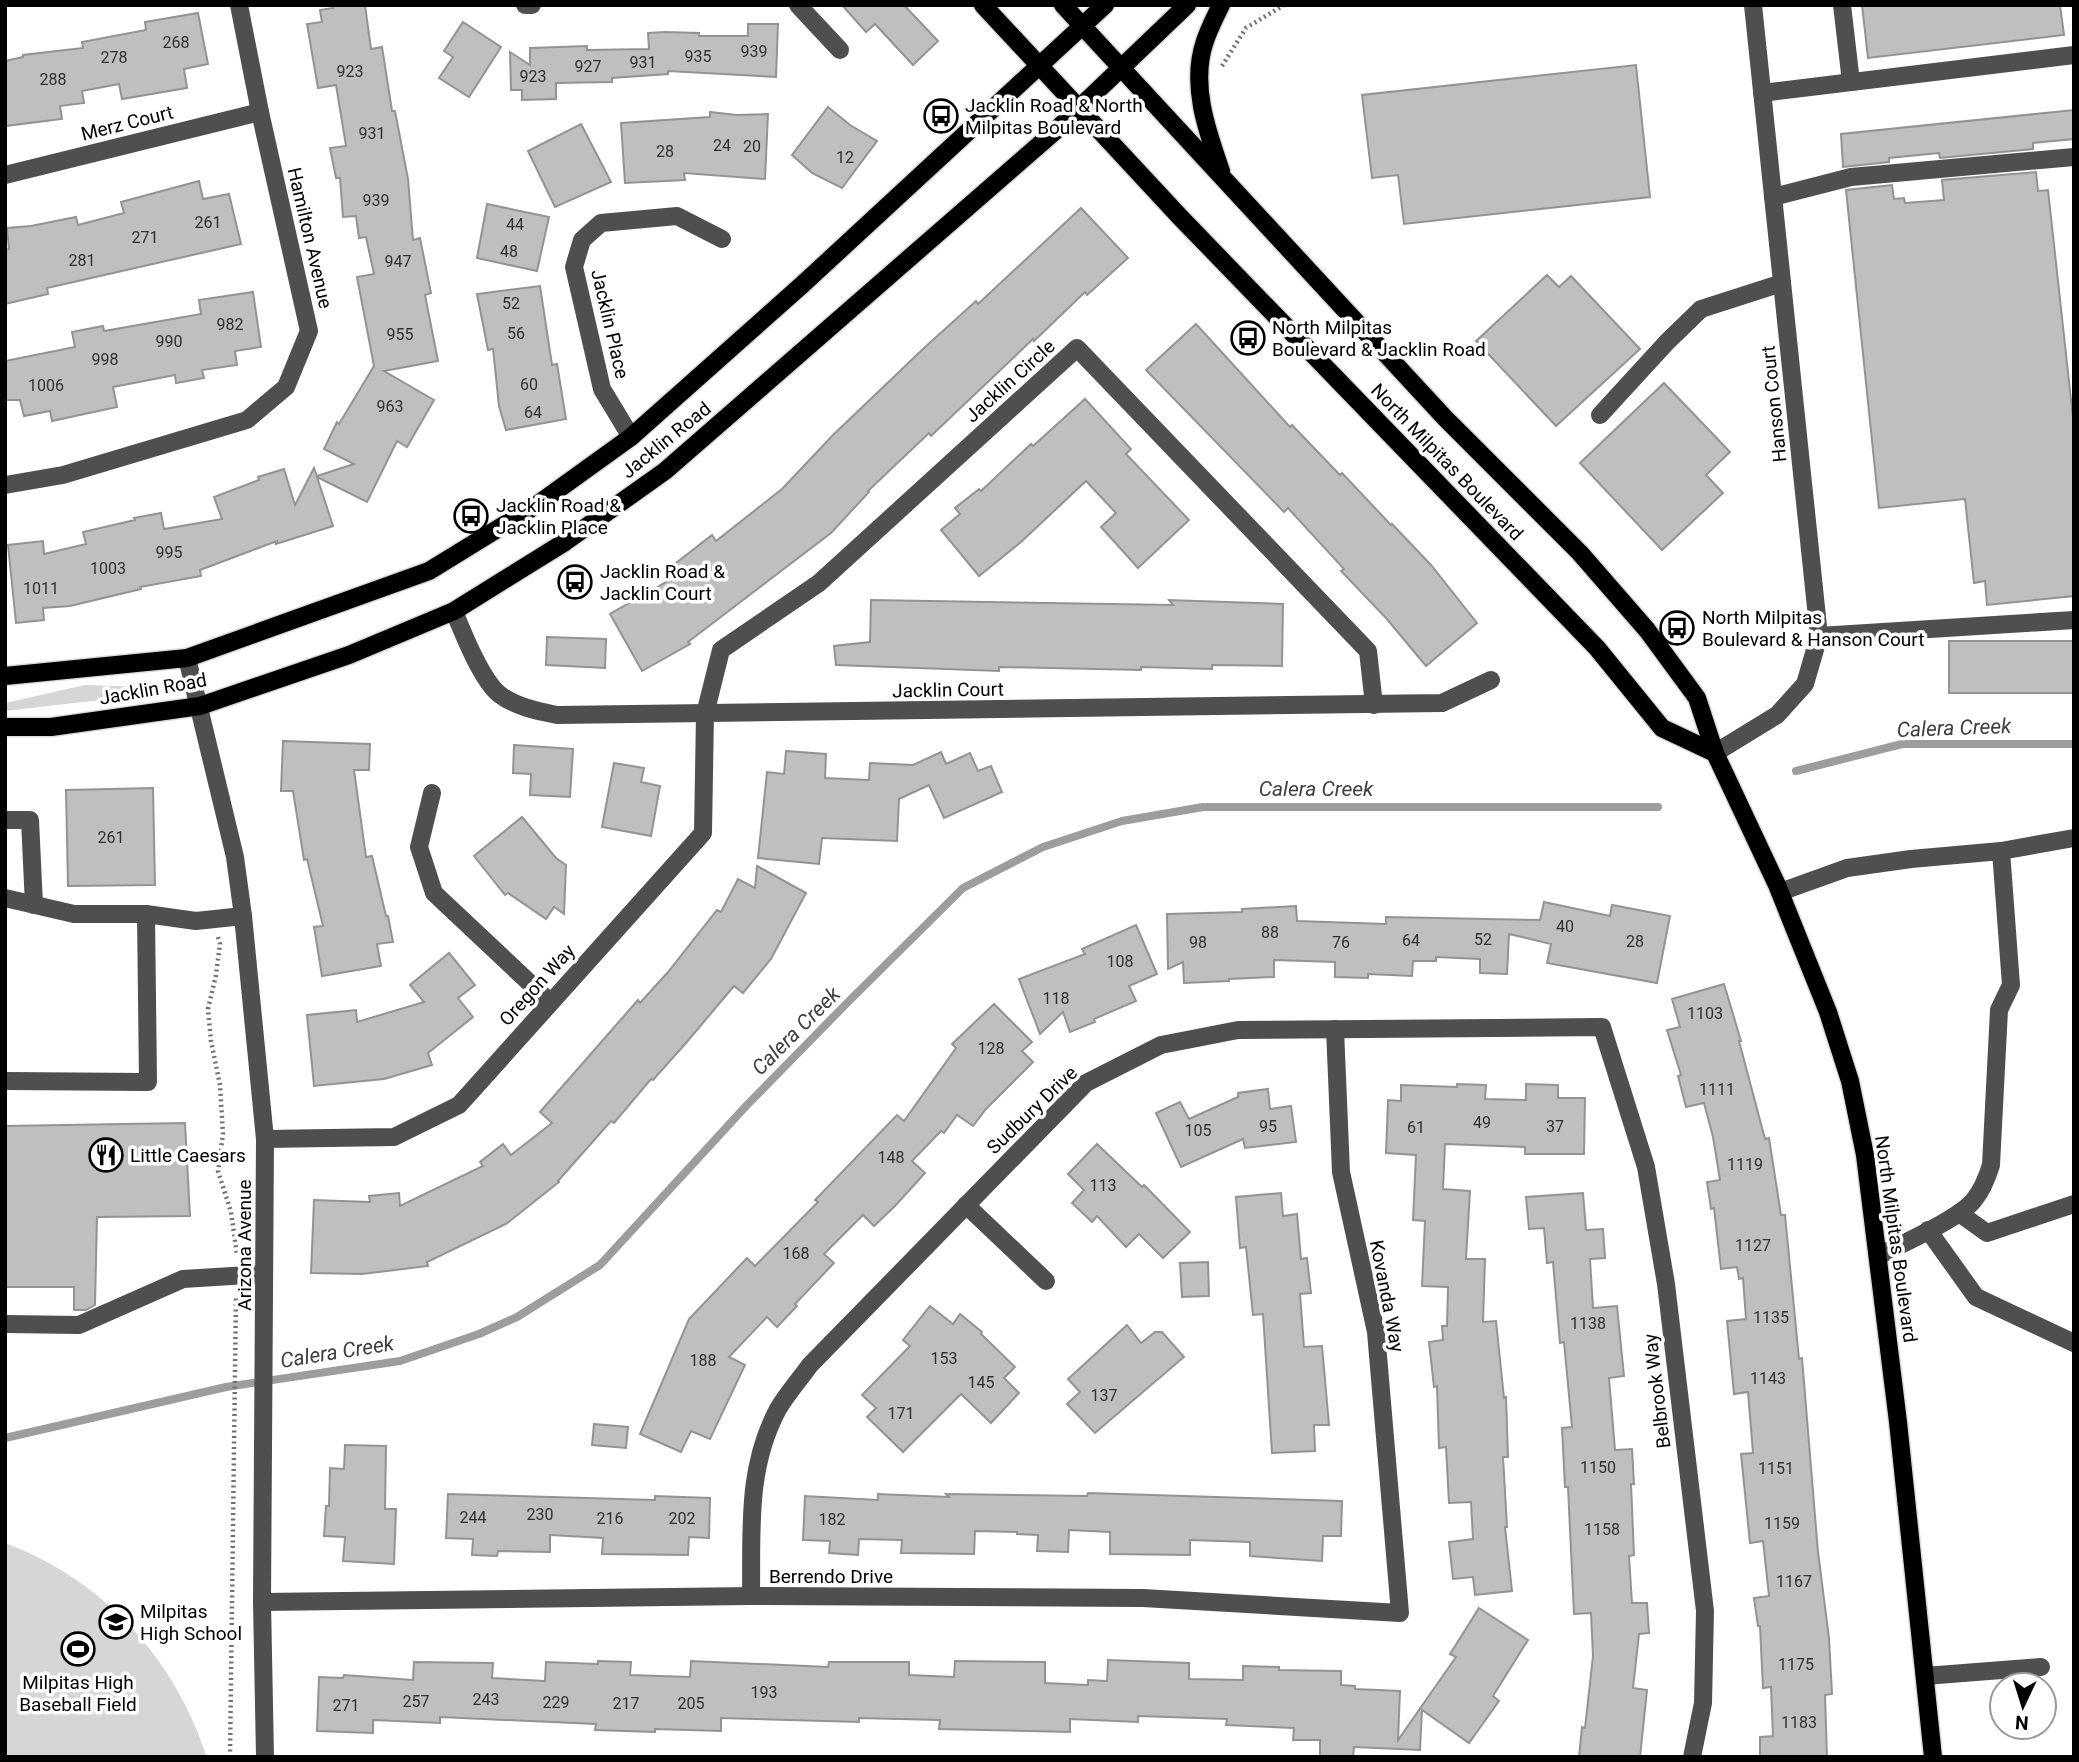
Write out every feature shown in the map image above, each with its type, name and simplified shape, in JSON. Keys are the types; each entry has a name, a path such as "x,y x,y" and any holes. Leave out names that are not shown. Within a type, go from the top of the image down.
{"main road":[{"name":"North Milpitas Boulevard","path":"983,5 1180,217 1597,649 1662,728 1715,752"},
{"name":"North Milpitas Boulevard","path":"1063,5 1446,418 1580,553 1647,630 1697,698 1715,752 1780,892 1828,1012 1850,1081 1865,1155 1878,1256 1933,1757"},
{"name":"Jacklin Road","path":"5,676 187,658 429,571 538,503 631,437 803,284 1105,5"},
{"name":"Jacklin Road","path":"5,727 51,727 200,706 349,655 454,611 565,542 665,471 889,279 1079,109 1187,5"},
{"path":"1221,5 1204,42 1199,68 1199,90 1209,138 1225,181"}],"street":[{"name":"Hamilton Avenue","path":"5,485 63,475 247,420 286,387 309,331 239,5"},
{"path":"525,5 532,5"},
{"path":"798,5 840,50"},
{"name":"Hanson Court","path":"1715,752 1777,715 1805,684 1819,636 1753,5"},
{"path":"1842,5 1851,82"},
{"path":"1762,93 2074,55"},
{"name":"Merz Court","path":"5,175 260,112"},
{"path":"1773,197 1851,177 2074,157"},
{"name":"Jacklin Place","path":"631,437 602,389 574,267 582,240 601,223 677,216 722,239"},
{"path":"1600,415 1700,309 1782,284"},
{"name":"Jacklin Circle","path":"705,714 721,650 819,583 1077,348 1368,651 1374,705"},
{"name":"Jacklin Court","path":"454,611 471,652 498,693 527,708 556,715 1442,703 1491,680"},
{"path":"1819,636 2074,620"},
{"name":"Arizona Avenue","path":"187,658 235,857 265,1139 262,1602 265,1757"},
{"name":"Oregon Way","path":"265,1139 394,1136 459,1105 703,833 705,714"},
{"path":"432,793 419,847 433,893 550,1002"},
{"path":"5,820 30,820 34,905"},
{"path":"1780,892 1847,868 1911,859 2001,852 2074,838"},
{"path":"1878,1256 1959,1213 1973,1202 1985,1183 1993,1153 1999,1010 2011,985 2001,852"},
{"path":"5,898 74,914 146,914 196,921 243,916"},
{"path":"5,1081 148,1082 146,914"},
{"name":"Sudbury Drive","path":"751,1596 752,1494 758,1456 779,1408 810,1365 1086,1083 1161,1045 1238,1030 1602,1027"},
{"name":"Belbrook Way","path":"1602,1027 1646,1167 1667,1298 1704,1611 1703,1703 1692,1757"},
{"name":"Kovanda Way","path":"1335,1029 1341,1172 1376,1332 1400,1613"},
{"path":"1959,1213 1987,1233 2074,1204"},
{"path":"966,1205 1046,1280"},
{"path":"1928,1230 1976,1297 2074,1343"},
{"path":"5,1324 79,1325 183,1279 264,1274"},
{"name":"Berrendo Drive","path":"262,1602 751,1596 1143,1598 1400,1613"},
{"path":"1925,1676 2041,1667"}],"path":[{"path":"1220,70 1246,27 1284,5"},
{"path":"214,919 220,944 208,1009 221,1097 223,1134 218,1171 231,1212 237,1251 230,1757"}],"shaded area":[{"path":"85,685 149,689 118,698 5,711 5,703"},
{"name":"Milpitas High Baseball Field","path":"5,1543 40,1558 73,1578 103,1600 130,1626 175,1686 206,1755 5,1757"}],"building":[{"path":"332,5 365,5 371,49 382,47 392,111 395,111 408,179 413,240 420,238 431,293 425,295 438,361 384,371 434,400 407,447 397,441 367,502 317,477 333,526 276,544 277,541 200,570 201,576 140,587 141,589 70,606 43,608 44,620 16,623 8,545 43,541 44,554 86,544 83,532 161,513 164,529 222,519 214,497 259,480 258,477 284,469 295,505 314,468 317,476 354,464 324,449 337,422 339,424 374,366 357,277 374,274 366,237 359,238 356,216 343,217 340,178 336,178 330,148 346,146 336,85 318,88 307,24 322,22 320,10 333,8"},
{"path":"842,5 904,5 938,41 913,65 875,24 866,32"},
{"path":"1862,5 2060,5 2064,35 1868,58"},
{"path":"198,13 208,64 184,69 187,88 122,99 119,84 82,91 84,103 60,106 62,119 5,126 5,61 23,55 83,48 82,42 146,30 145,22"},
{"path":"463,22 501,47 469,97 439,78 453,57 444,51"},
{"path":"748,24 778,24 776,77 668,71 668,74 612,78 612,82 556,83 556,99 522,100 522,90 511,90 510,52 530,65 530,48 587,46 587,50 649,49 648,33 748,36"},
{"path":"1636,65 1650,197 1404,224 1398,175 1372,178 1362,95"},
{"path":"828,107 850,125 877,141 842,188 812,173 792,155"},
{"path":"2074,110 2074,139 2033,143 2033,149 1940,158 1939,153 1889,158 1889,162 1843,167 1841,134"},
{"path":"710,112 768,114 765,179 684,173 685,180 625,183 621,123 710,117"},
{"path":"581,124 611,182 555,207 528,151"},
{"path":"2036,172 2038,191 2048,190 2074,427 2074,596 1987,605 1985,581 1974,583 1965,499 1879,508 1846,190 1892,185 1894,199 1904,198 1905,203 1944,200 1942,180"},
{"path":"199,181 203,199 229,194 241,244 47,288 48,294 5,304 5,250 9,249 7,228 76,217 78,225 124,213 121,202"},
{"path":"487,204 549,217 537,271 477,258"},
{"path":"1081,208 1128,258 1087,295 1085,292 931,436 929,433 868,491 831,533 688,642 690,644 642,671 610,614 673,578 667,570 712,535 716,541 782,489 833,435 924,348 976,301 978,304"},
{"path":"1547,275 1559,287 1571,276 1640,349 1556,426 1476,341"},
{"path":"540,286 552,365 557,364 566,419 506,430 499,406 493,349 488,350 477,294"},
{"path":"253,292 261,347 235,351 237,365 202,370 204,378 176,383 175,375 113,387 117,407 52,421 50,411 24,416 20,400 5,400 5,361 75,347 72,332 103,326 104,331 201,314 199,300"},
{"path":"1196,324 1290,427 1292,425 1340,475 1342,473 1431,565 1477,623 1426,666 1288,508 1284,512 1146,370"},
{"path":"1664,383 1730,452 1706,475 1723,493 1662,550 1580,463"},
{"path":"1085,399 1131,449 1126,454 1189,520 1138,568 1101,527 1116,513 1086,481 1021,542 979,576 941,530 960,514 955,508 979,489 981,491"},
{"path":"871,600 1173,605 1169,600 1283,604 1282,666 1212,665 1212,669 1141,667 1141,670 999,667 999,671 836,665 834,646 870,642"},
{"path":"547,637 606,639 605,668 546,665"},
{"path":"1949,641 2074,641 2074,693 1949,693"},
{"path":"283,741 370,744 369,770 354,770 366,857 372,856 393,942 377,944 381,966 322,976 314,927 323,926 307,859 304,860 293,791 281,791"},
{"path":"514,745 573,749 570,797 530,795 531,774 513,773"},
{"path":"786,751 826,754 825,778 869,780 870,763 913,765 941,752 946,764 970,753 978,771 991,766 1002,792 944,818 929,785 899,799 897,841 822,838 819,864 758,858 767,772 784,774"},
{"path":"614,763 644,768 641,782 660,786 651,836 602,827"},
{"path":"153,788 155,885 68,886 66,790"},
{"path":"522,817 556,858 566,865 564,914 554,907 546,919 508,893 505,895 474,856"},
{"path":"757,866 806,893 771,959 743,993 734,986 653,1080 651,1079 614,1123 611,1121 559,1182 506,1224 427,1262 428,1266 362,1274 311,1273 314,1200 370,1202 369,1196 399,1193 400,1206 483,1166 480,1162 503,1144 511,1155 552,1123 540,1112 638,1000 640,1003 668,972 717,910 721,912 738,879 755,888"},
{"path":"1544,902 1610,916 1612,905 1670,916 1657,983 1547,963 1551,944 1509,934 1507,974 1480,973 1480,959 1436,957 1436,961 1413,961 1412,976 1368,974 1368,978 1335,977 1335,962 1274,960 1274,977 1184,983 1183,962 1168,969 1167,914 1242,912 1242,909 1296,906 1297,921 1386,924 1386,917 1540,920"},
{"path":"1136,925 1157,974 1129,986 1136,1001 1070,1032 1063,1012 1040,1034 1019,979 1085,954 1082,949"},
{"path":"449,953 475,985 458,998 473,1017 428,1053 432,1065 384,1079 314,1086 307,1015 356,1010 357,1022 424,1002 410,985"},
{"path":"1724,984 1765,1139 1769,1138 1781,1215 1785,1215 1799,1359 1802,1358 1818,1552 1829,1638 1832,1694 1825,1695 1827,1757 1760,1757 1760,1737 1773,1736 1771,1687 1763,1688 1760,1626 1754,1598 1769,1596 1763,1541 1750,1543 1741,1454 1753,1453 1748,1392 1734,1394 1727,1321 1746,1319 1743,1278 1739,1279 1737,1267 1721,1269 1714,1208 1711,1209 1707,1182 1720,1180 1713,1137 1704,1103 1686,1107 1678,1076 1681,1075 1667,1030 1680,1027 1672,999"},
{"path":"994,1004 1032,1042 1022,1051 1033,1062 986,1109 973,1126 957,1115 944,1133 941,1131 912,1161 925,1173 895,1206 874,1226 863,1215 824,1254 834,1263 795,1304 797,1306 777,1327 767,1317 729,1357 745,1365 710,1439 691,1431 681,1452 640,1434 689,1319 747,1258 755,1266 897,1115 904,1121 956,1048 952,1044"},
{"path":"1457,1084 1486,1085 1485,1099 1526,1100 1526,1084 1558,1085 1558,1098 1585,1098 1584,1154 1525,1154 1525,1147 1445,1144 1443,1189 1470,1191 1466,1259 1485,1259 1483,1322 1496,1321 1504,1398 1506,1397 1508,1457 1503,1457 1505,1527 1512,1591 1475,1595 1473,1577 1453,1579 1449,1542 1473,1539 1471,1502 1449,1503 1446,1447 1439,1448 1437,1386 1434,1387 1429,1342 1443,1340 1442,1326 1447,1326 1448,1287 1422,1286 1425,1221 1413,1220 1416,1155 1386,1153 1388,1100 1401,1101 1401,1085 1457,1087"},
{"path":"1268,1089 1270,1109 1291,1106 1296,1142 1245,1148 1243,1139 1181,1167 1156,1113 1180,1102 1189,1119 1238,1097 1238,1093"},
{"path":"185,1123 190,1216 97,1217 95,1305 86,1310 74,1310 74,1287 5,1287 5,1126"},
{"path":"1097,1144 1142,1187 1144,1185 1190,1232 1163,1258 1139,1234 1126,1247 1097,1216 1092,1222 1072,1203 1084,1190 1068,1174"},
{"path":"1281,1193 1283,1216 1297,1214 1301,1259 1307,1258 1311,1293 1300,1294 1304,1347 1322,1346 1329,1425 1314,1425 1315,1451 1272,1453 1263,1314 1253,1315 1246,1247 1240,1248 1236,1197"},
{"path":"1583,1193 1586,1230 1603,1229 1605,1258 1590,1259 1593,1308 1617,1306 1624,1376 1609,1378 1615,1450 1632,1449 1634,1555 1629,1556 1632,1603 1647,1603 1649,1633 1639,1634 1633,1688 1647,1690 1640,1757 1579,1757 1593,1656 1591,1613 1574,1614 1568,1487 1565,1487 1562,1428 1572,1427 1564,1342 1560,1343 1553,1262 1547,1263 1544,1228 1529,1229 1526,1197"},
{"path":"1208,1262 1209,1296 1182,1297 1180,1263"},
{"path":"930,1306 953,1324 960,1314 982,1332 1015,1367 1004,1378 1019,1393 991,1423 961,1394 903,1452 867,1417 876,1408 862,1395 910,1346 903,1340"},
{"path":"1127,1325 1141,1343 1155,1332 1162,1332 1184,1357 1095,1433 1067,1404 1080,1392 1068,1379"},
{"path":"594,1424 628,1427 626,1448 592,1445"},
{"path":"345,1445 386,1446 385,1509 396,1509 394,1564 343,1561 345,1537 324,1536 326,1506 329,1506 330,1468 344,1469"},
{"path":"1088,1493 1342,1501 1341,1536 1323,1536 1322,1561 1250,1556 1250,1542 1190,1540 1190,1555 1110,1554 1110,1532 1069,1530 1068,1552 1037,1551 1038,1535 1017,1532 975,1531 974,1554 901,1553 902,1540 859,1539 858,1555 829,1553 830,1541 803,1540 805,1496 878,1500 878,1494 949,1497 946,1494 1087,1496"},
{"path":"448,1494 655,1500 655,1496 710,1498 709,1538 689,1537 688,1555 602,1554 603,1538 550,1535 550,1552 498,1551 497,1556 472,1555 473,1539 446,1538"},
{"path":"1479,1608 1528,1640 1493,1696 1499,1701 1469,1743 1422,1710 1420,1750 1354,1747 1353,1757 1320,1757 1320,1740 1293,1740 1294,1728 1226,1725 1227,1719 1138,1716 1138,1722 1070,1719 1070,1732 939,1729 940,1720 859,1718 859,1722 721,1718 721,1731 655,1729 655,1732 595,1730 596,1724 440,1717 440,1723 373,1720 373,1733 317,1731 319,1677 343,1678 344,1675 413,1680 414,1662 493,1663 492,1678 545,1681 546,1662 631,1662 630,1675 690,1677 691,1661 828,1667 829,1662 909,1662 909,1675 954,1677 955,1661 1045,1662 1045,1683 1088,1685 1088,1680 1107,1681 1108,1660 1189,1663 1189,1679 1243,1680 1243,1666 1279,1667 1279,1670 1341,1671 1341,1685 1355,1686 1355,1689 1400,1691 1398,1740 1456,1657 1450,1654"}],"waterway":[{"name":"Calera Creek","path":"1796,771 1902,744 2074,744"},
{"name":"Calera Creek","path":"5,1438 226,1387 400,1361 479,1334 517,1317 600,1265 747,1105 963,888 1043,847 1122,821 1203,807 1658,807"}],"place":[{"name":"Jacklin Road & North Milpitas Boulevard","path":"941,116"},
{"name":"North Milpitas Boulevard & Jacklin Road","path":"1248,338"},
{"name":"Jacklin Road & Jacklin Place","path":"471,516"},
{"name":"Jacklin Road & Jacklin Court","path":"575,582"},
{"name":"North Milpitas Boulevard & Hanson Court","path":"1677,628"},
{"name":"Little Caesars","path":"106,1155"},
{"name":"Milpitas High School","path":"116,1622"},
{"name":"Milpitas High Baseball Field","path":"78,1649"}]}
